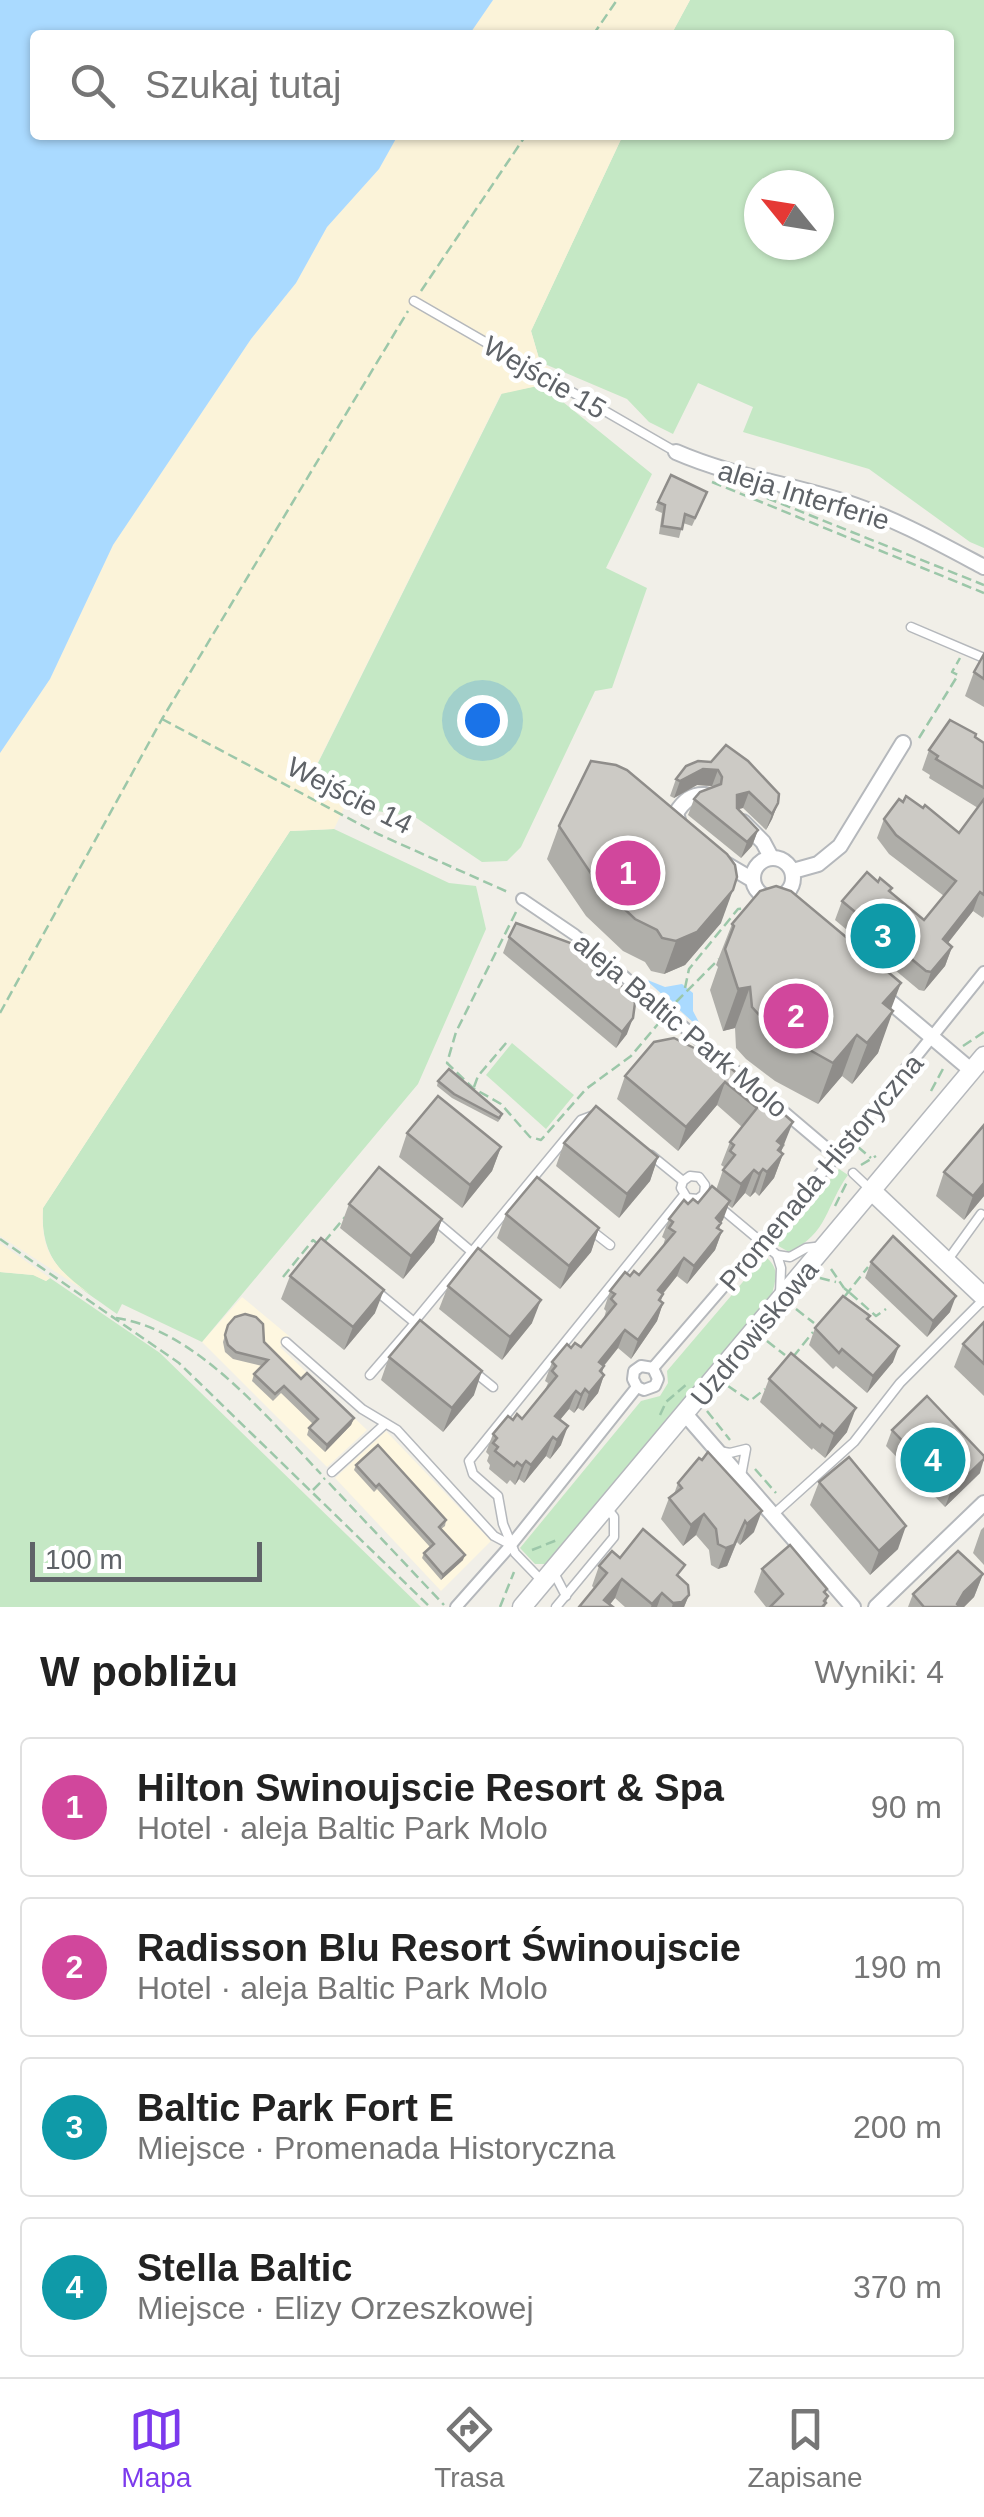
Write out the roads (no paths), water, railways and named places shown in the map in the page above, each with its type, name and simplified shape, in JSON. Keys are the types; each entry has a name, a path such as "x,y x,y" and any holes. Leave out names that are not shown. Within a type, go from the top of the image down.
{"street":[{"name":"aleja Interferie","path":"676,452 724,472 880,514 984,567"},
{"path":"793,872 818,864 840,846 908,747"},
{"path":"692,837 678,826 676,813 694,794 706,795"},
{"path":"739,818 764,842 771,857"},
{"path":"706,848 753,880 764,896 782,902 792,885 793,872 786,862 771,857 759,863 753,880"},
{"name":"aleja Baltic Park Molo","path":"522,899 550,916 669,1012 836,1156"},
{"name":"Promenada Historyczna","path":"653,1368 836,1156 984,972"},
{"path":"864,979 934,1037 978,1064"},
{"name":"Uzdrowiskowa","path":"522,1607 827,1256 873,1192 978,1064"},
{"path":"873,1192 984,1298"},
{"name":"Promenada Historyczna","path":"637,1368 653,1368 658,1374 654,1386 644,1390 637,1387 633,1375 637,1368"},
{"name":"Promenada Historyczna","path":"456,1607 511,1545 637,1387"},
{"path":"686,1414 853,1607"},
{"path":"876,1607 942,1554 984,1503"}],"lane":[{"name":"Wejście 15","path":"414,301 676,452"},
{"path":"911,627 984,658"},
{"path":"370,1375 581,1120 596,1114 607,1118"},
{"path":"566,1596 548,1576 522,1562 511,1545 498,1496 470,1468 473,1454 684,1196 683,1181 637,1144"},
{"path":"853,1172 873,1192"},
{"path":"683,1181 690,1176 699,1177 704,1194"},
{"path":"530,1181 544,1192"},
{"path":"704,1194 777,1255 790,1258 806,1248 827,1256"},
{"path":"684,1196 694,1200 704,1194"},
{"path":"947,1261 981,1214"},
{"path":"430,1218 472,1252"},
{"path":"583,1224 610,1246"},
{"path":"777,1255 781,1268 778,1282 787,1303"},
{"path":"360,1277 427,1333"},
{"path":"774,1514 854,1442 897,1381 984,1298"},
{"path":"286,1342 384,1425 396,1430 494,1536 511,1545"},
{"path":"466,1366 493,1387"},
{"path":"329,1475 384,1425"},
{"path":"741,1476 746,1449 754,1440"},
{"path":"719,1451 746,1449"},
{"path":"556,1607 614,1537 614,1517 606,1508"}],"water":[{"path":"0,0 493,0 472,30 30,30 30,140 395,140 379,169 327,227 296,283 251,339 113,545 50,679 0,753"},
{"path":"645,979 665,987 682,984 693,993 693,1011 704,1032"}],"place":[{"name":"Hilton Swinoujscie Resort & Spa","path":"628,873"},
{"name":"Baltic Park Fort E","path":"883,936"},
{"name":"Radisson Blu Resort Świnoujscie","path":"796,1016"},
{"name":"Stella Baltic","path":"933,1460"}]}
